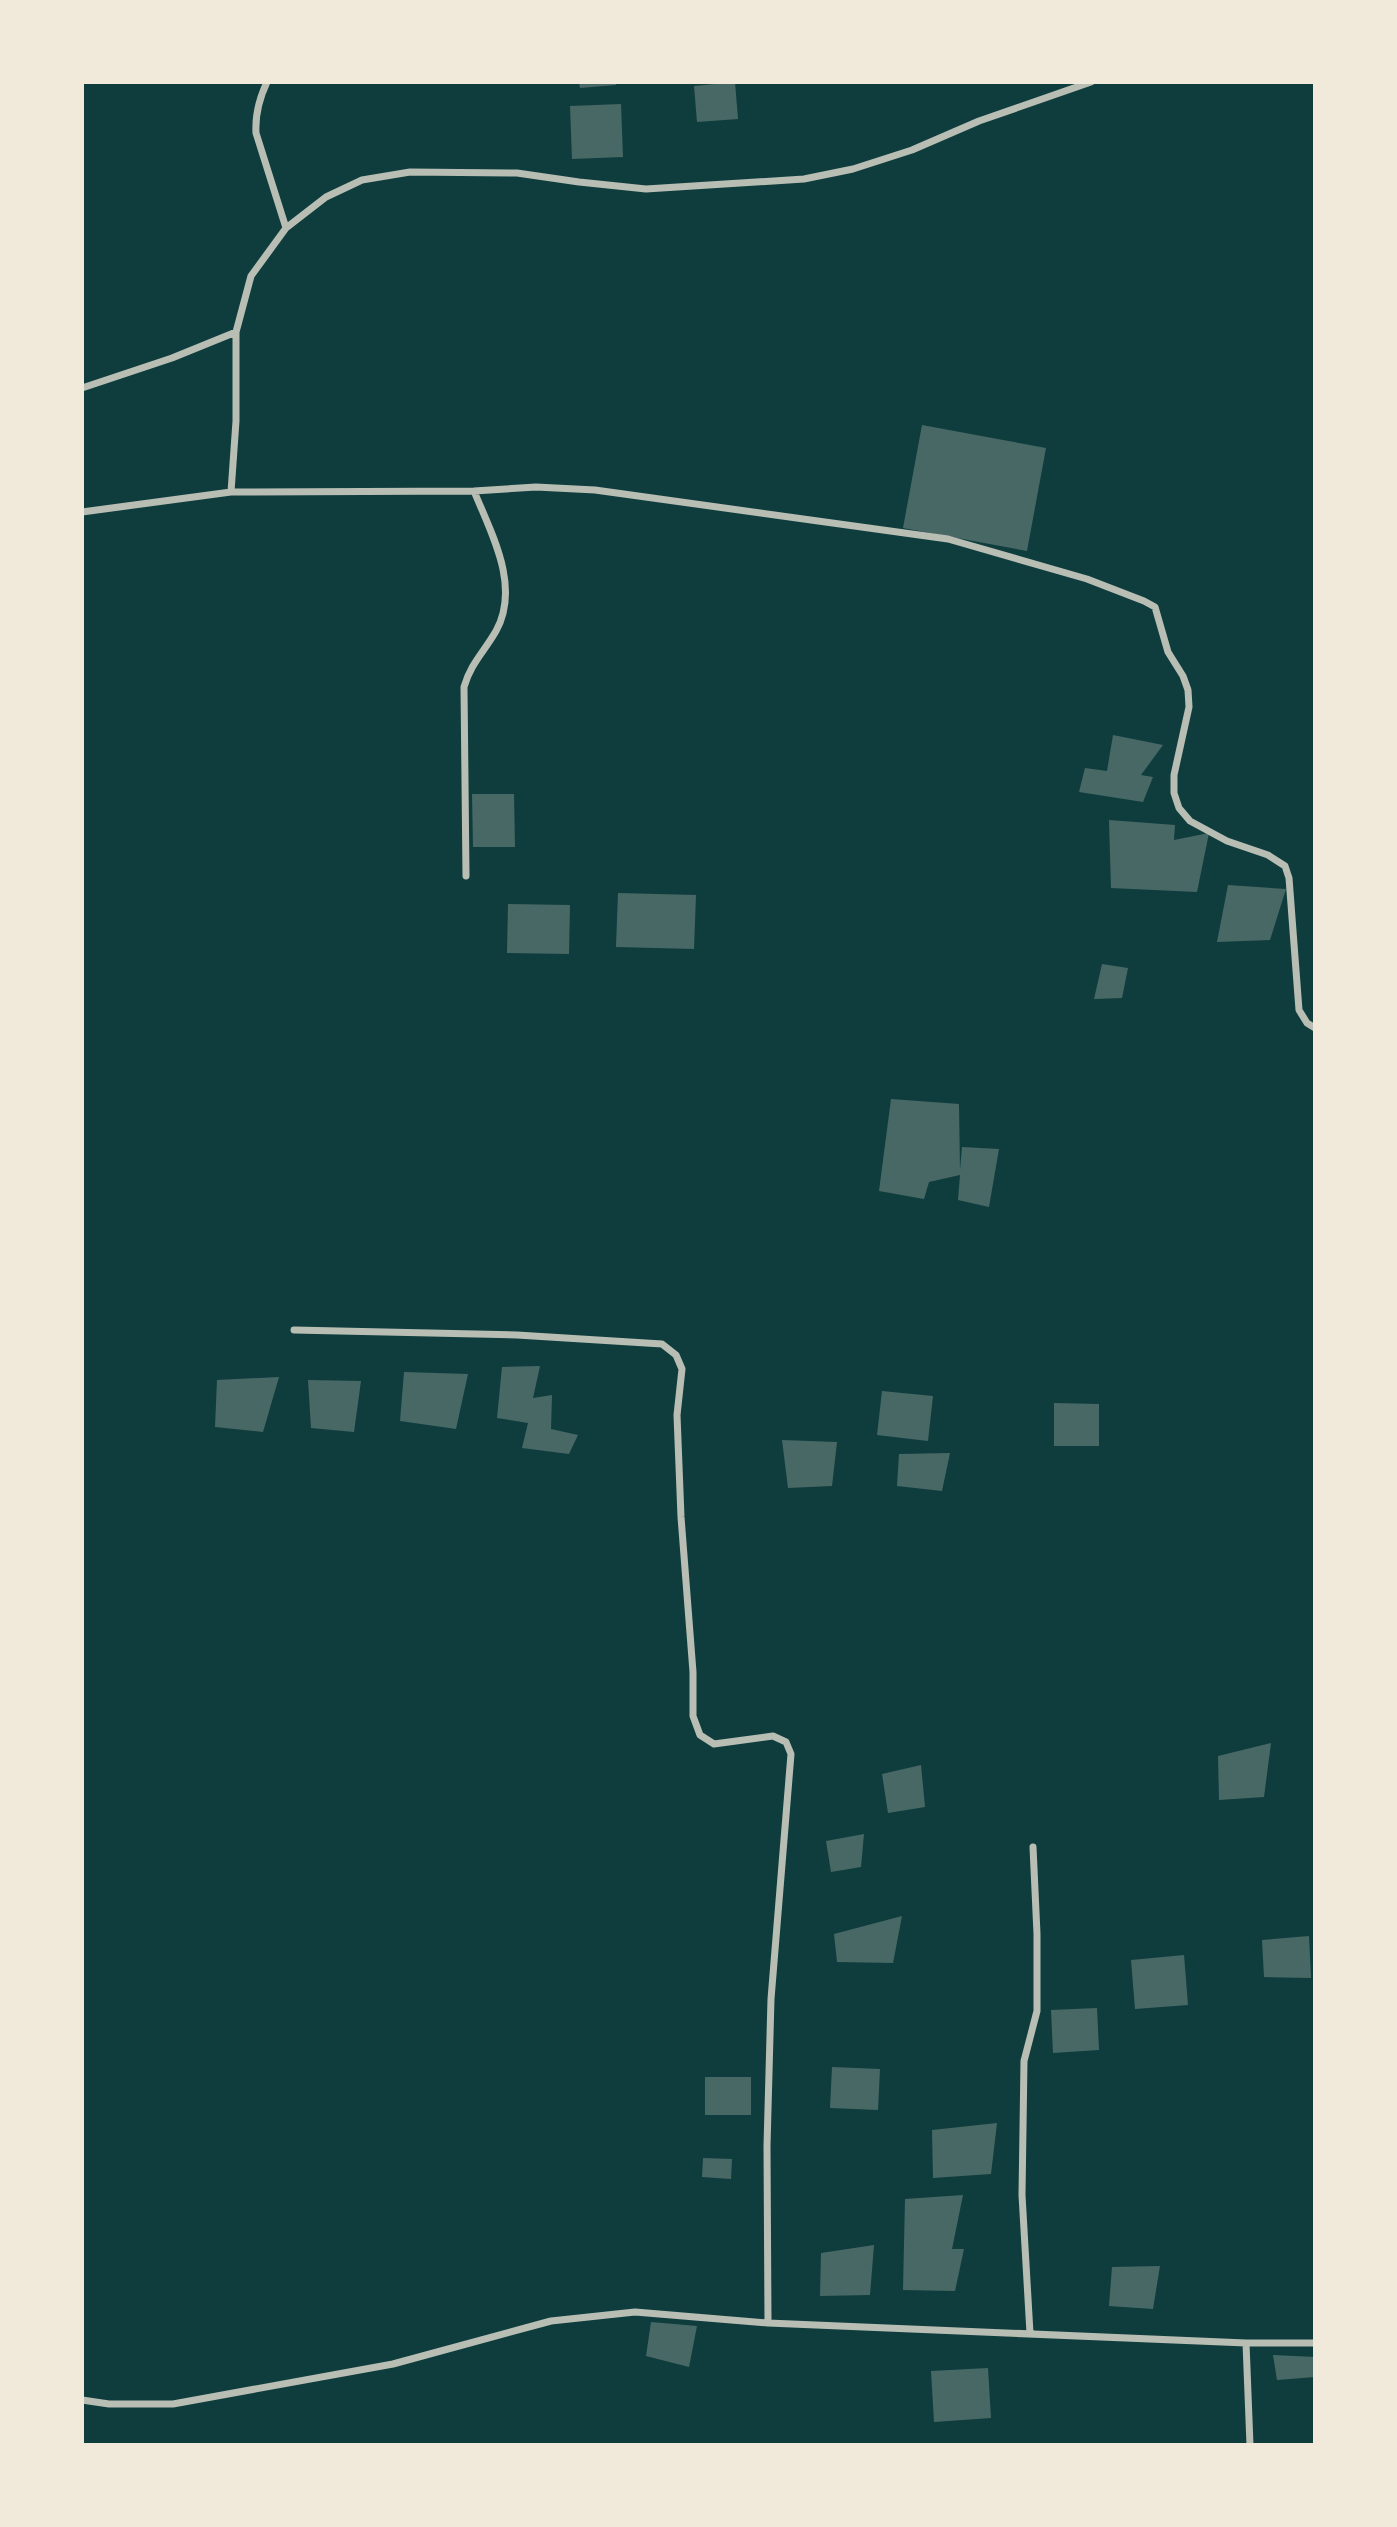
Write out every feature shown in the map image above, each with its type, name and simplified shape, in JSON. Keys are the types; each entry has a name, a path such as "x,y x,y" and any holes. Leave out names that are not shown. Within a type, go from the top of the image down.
{"street":[{"path":"267,82 260,95 256,133 286,228"},
{"path":"230,492 236,421 236,332 251,276 286,228 326,197 362,180 410,172 517,173 646,189 803,179 853,169 912,150 979,121 1091,82"},
{"path":"82,388 172,358 236,332"},
{"path":"82,512 230,492 474,491 536,487 595,490 948,539 1087,579 1144,601 1155,607 1168,652 1188,690 1189,707 1174,775 1174,793 1179,808 1191,821 1227,841 1268,856 1285,866 1289,878 1299,1010 1307,1023 1315,1028"},
{"path":"466,876 464,687 473,663 496,631 503,613 504,587 501,558 474,491"},
{"path":"294,1330 517,1335 662,1344 676,1355 682,1369 677,1415 681,1517 693,1672 693,1716 700,1735 714,1744 773,1736 786,1742 792,1754 771,1999 767,2146 768,2323"},
{"path":"1030,2333 1022,2195 1024,2061 1037,2011 1033,1847"},
{"path":"82,2400 109,2404 173,2404 227,2396 393,2364 563,2320 635,2312 768,2323 1247,2343 1315,2343"},
{"path":"1247,2343 1250,2445"}],"building":[{"path":"579,82 616,82 616,85 580,88"},
{"path":"735,82 738,119 697,122 694,86"},
{"path":"621,104 623,157 572,159 570,106"},
{"path":"922,425 1046,448 1027,551 903,528"},
{"path":"1113,735 1163,745 1141,775 1153,777 1143,802 1079,792 1085,768 1107,771"},
{"path":"472,794 514,794 515,847 473,847"},
{"path":"1109,820 1175,825 1174,840 1209,833 1197,892 1111,888"},
{"path":"1228,885 1286,889 1270,940 1217,942"},
{"path":"618,893 696,895 694,949 616,947"},
{"path":"508,904 570,905 569,954 507,953"},
{"path":"1102,964 1128,968 1122,998 1094,999"},
{"path":"891,1099 959,1104 960,1170 962,1147 999,1149 989,1207 958,1200 960,1175 929,1182 924,1199 879,1191"},
{"path":"540,1366 533,1398 552,1395 551,1429 578,1435 569,1454 522,1448 528,1423 497,1418 502,1367"},
{"path":"404,1372 468,1374 456,1429 400,1421"},
{"path":"279,1377 263,1432 215,1427 217,1380"},
{"path":"308,1380 361,1381 354,1432 311,1428"},
{"path":"882,1391 933,1396 928,1441 877,1435"},
{"path":"1054,1403 1099,1404 1099,1446 1054,1446"},
{"path":"782,1440 837,1442 832,1486 788,1488"},
{"path":"950,1453 942,1491 897,1486 899,1454"},
{"path":"1271,1743 1264,1797 1219,1800 1218,1756"},
{"path":"921,1765 925,1807 888,1813 882,1774"},
{"path":"864,1834 861,1867 831,1872 826,1841"},
{"path":"902,1916 893,1963 837,1962 834,1934"},
{"path":"1309,1936 1311,1978 1264,1977 1262,1940"},
{"path":"1184,1955 1188,2005 1135,2009 1131,1960"},
{"path":"1097,2008 1099,2050 1053,2053 1051,2010"},
{"path":"832,2067 880,2069 878,2110 830,2108"},
{"path":"705,2077 751,2077 751,2115 705,2115"},
{"path":"997,2123 991,2174 933,2178 932,2130"},
{"path":"703,2158 732,2159 731,2179 702,2177"},
{"path":"963,2195 952,2249 964,2249 955,2291 903,2290 905,2199"},
{"path":"874,2245 870,2295 820,2296 821,2253"},
{"path":"1160,2266 1153,2309 1109,2306 1112,2267"},
{"path":"651,2322 697,2326 689,2367 646,2356"},
{"path":"1273,2355 1315,2357 1315,2377 1277,2380"},
{"path":"988,2368 991,2418 934,2422 931,2371"}]}
